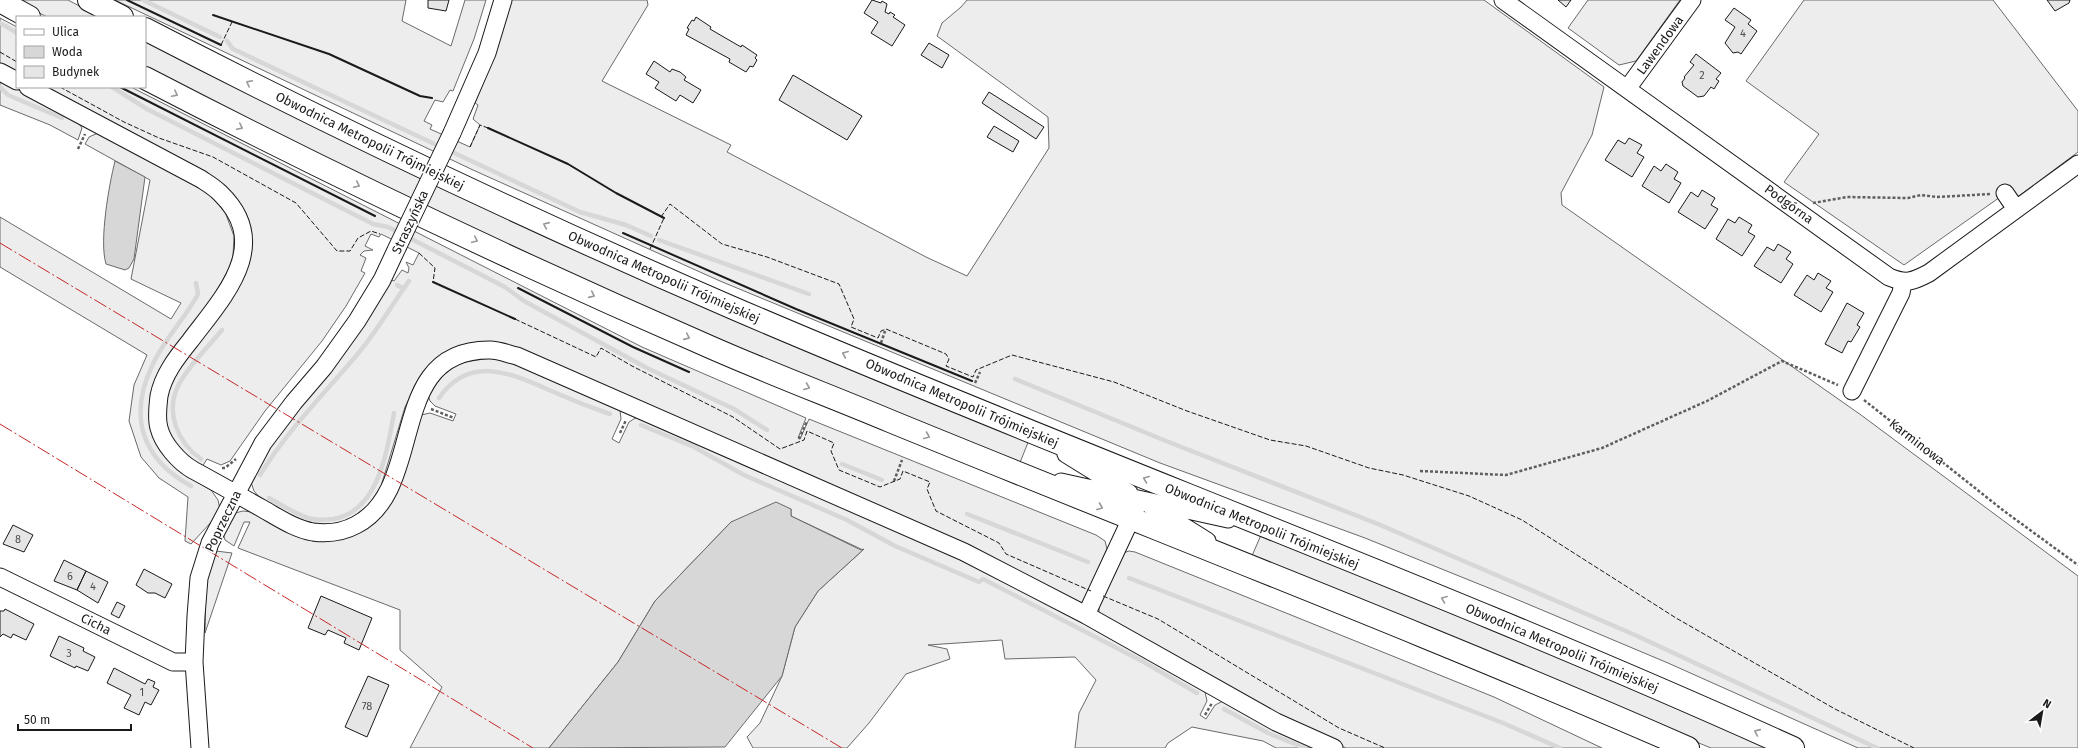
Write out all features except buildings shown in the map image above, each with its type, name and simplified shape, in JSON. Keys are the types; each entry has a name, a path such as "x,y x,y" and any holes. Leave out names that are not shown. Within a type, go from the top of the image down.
{"highway":[{"path":"89,0 120,16"},
{"path":"0,1 27,16"},
{"name":"Obwodnica Metropolii Trójmiejskiej","path":"146,30 277,97 512,210 734,308 1032,432 1558,646 1793,748"},
{"path":"146,79 354,183 583,291 712,348 1015,473 1443,644 1688,748"},
{"path":"1638,726 1663,748"}],"street":[{"name":"Straszyńska","path":"324,367 357,321 382,280 452,133 487,53 503,0"},
{"name":"Podgórna","path":"1503,0 1888,277 1902,282"},
{"name":"Lawendowa","path":"1628,89 1692,0"},
{"path":"0,72 16,80"},
{"path":"30,88 200,179 220,193 232,208 241,226 244,248 239,270 228,291 182,351 167,374 160,389 157,408 159,428 171,450 190,468 293,526 313,532 329,533 347,529 366,520 380,506 388,492 396,471 416,403 421,390 433,373 448,360 465,353 491,350 517,356 964,552 1086,615 1276,722 1334,748"},
{"path":"1852,391 1901,293 1902,282 1917,279 1929,273 2078,164"},
{"path":"2005,193 2016,210"},
{"name":"Poprzeczna","path":"200,748 194,662 199,578 210,543 263,443 294,402 324,367"},
{"path":"1032,432 1248,567"},
{"path":"1015,473 1264,527"},
{"path":"1086,615 1140,499"},
{"name":"Cicha","path":"0,577 173,662 194,662"}],"path":[{"path":"1793,208 1847,197 1908,198 1921,195 1937,197 2005,193"},
{"path":"880,343 885,331"},
{"name":"Karminowa","path":"1420,471 1506,475 1602,448 1707,401 1782,361 1852,391 2004,511 2078,565"},
{"path":"975,383 980,372"},
{"path":"416,403 454,418"},
{"path":"799,438 806,421"},
{"path":"894,481 902,460"}],"shaded area":[{"path":"15,0 68,0 98,16 45,16"},
{"path":"115,0 406,0 402,21 451,46 465,0 486,0 474,39 453,91 450,90 443,102 435,100 424,121 432,125 430,129 470,147 480,125 473,119 478,105 475,103 491,64 511,0 647,0 648,5 602,81 731,145 727,152 926,257 967,276 1049,148 1048,117 937,36 942,23 967,0 1484,0 1604,87 1592,135 1561,193 1562,205 1861,415 2078,576 2078,748 1858,748 1668,663 1511,597 1365,538 1160,463 720,281 473,170"},
{"path":"1588,0 1680,0 1636,61 1619,65 1568,28"},
{"path":"1804,0 1993,0 2078,111 2078,152 2016,198 2010,190 1904,265 1784,182 1819,134 1746,81"},
{"path":"0,18 16,26 16,76 0,68"},
{"path":"146,41 1029,440 1019,465 866,402 630,301 429,210 146,69"},
{"path":"0,80 77,121 82,128 78,140 50,125 0,105"},
{"path":"39,88 133,88 642,347 806,418 798,438 800,439 809,419 1096,535 1105,541 1107,549 1084,602 1076,604 489,343 466,344 449,351 434,361 422,374 405,407 381,486 368,506 349,520 334,525 317,525 298,520 260,498 254,491 251,482 265,452 391,280 394,281 402,270 408,273 409,268 406,262 413,265 419,253 381,234 379,237 371,234 365,246 373,250 364,251 360,255 366,258 361,271 365,273 346,306 322,341 265,411 230,461 221,465 207,459 202,467 192,461 175,445 167,427 165,416 168,392 178,371 237,289 239,206"},
{"path":"98,133 198,186 210,195 225,212 234,236 233,256 228,273 153,387 150,401 149,417 155,440 162,453 179,471 211,490 218,500 220,509 213,520 191,544 185,541 188,497 159,478 141,457 129,421 134,385 147,355 0,267 0,217 171,319 181,303 131,279 150,180 85,144 89,137"},
{"path":"490,358 507,361 620,410 621,419 612,439 619,443 629,422 637,417 924,541 1026,591 1205,692 1207,701 1200,715 1206,719 1215,705 1223,701 1317,748 1276,748 1263,741 1192,727 1168,743 1165,748 1075,748 1079,713 1096,680 1075,657 1005,659 1002,640 928,645 947,649 950,659 906,674 869,723 847,748 753,748 747,737 760,723 782,676 795,627 818,591 863,550 791,516 791,509 731,522 655,601 618,662 549,748 410,748 442,687 400,650 400,610 238,548 250,522 244,522 234,546 225,540 223,533 235,513 243,511 252,512 299,537 314,541 362,531 382,514 421,415 430,413 453,421 456,414 435,406 430,401 428,395 436,381 459,363"},
{"path":"1261,535 1536,647 1770,748 1711,748 1251,558"},
{"path":"216,551 232,553 205,633 206,579"},
{"path":"1129,551 1135,552 1494,697 1602,748 1346,748 1306,731 1099,615 1099,607 1123,553"}],"water":[{"path":"115,161 145,177 134,259 129,268 125,270 106,264 104,254 104,228 110,184"},
{"path":"776,502 791,509 791,516 861,550 864,549 818,591 795,627 782,676 725,747 549,748 618,662 655,601 731,522"}],"waterway":[{"path":"143,0 220,37"},
{"path":"0,23 16,32"},
{"path":"227,41 233,49 441,147"},
{"path":"0,87 8,95 62,118"},
{"path":"114,88 147,109 373,224 388,227 505,287 524,301 647,368 734,409 767,430"},
{"path":"448,150 580,212 626,225 651,236"},
{"path":"659,240 809,294"},
{"path":"260,475 294,428 344,371 377,329 409,281"},
{"path":"191,486 174,475 161,463 151,450 144,435 141,419 141,402 145,385 157,356 198,294 196,283"},
{"path":"397,285 404,289"},
{"path":"201,459 186,445 176,427 173,407 174,396 187,371 222,330"},
{"path":"439,398 452,384 465,375 479,371 494,372 525,380 576,402 610,414"},
{"path":"1015,379 1166,441 1378,524 1635,635 1877,748"},
{"path":"269,498 310,519 333,519 349,514 361,505 371,492 378,477 384,461 394,413"},
{"path":"641,425 694,447 744,475 847,520 895,546 979,582 983,579 1142,661 1197,693"},
{"path":"842,464 882,480"},
{"path":"967,514 1088,562"},
{"path":"1129,578 1503,723 1560,748"},
{"path":"1224,709 1268,733 1305,748"}],"fence":[{"path":"221,45 232,22"},
{"path":"0,52 16,61"},
{"path":"62,88 124,122 159,138 213,157 296,203 337,251 350,251 358,238 371,231 380,234"},
{"path":"470,147 480,125 488,128"},
{"path":"661,217 670,204 722,244 767,257 839,284 854,319 851,327 878,338 881,331 886,329 946,354 949,359 946,366 973,377 976,370 1012,355 1114,382 1187,411 1270,440 1306,446 1369,468 1403,475 1469,496 1522,520 1676,618 1835,709 1914,748"},
{"path":"650,249 664,218"},
{"path":"419,253 435,268 433,282"},
{"path":"515,319 596,357 601,348 632,366 733,417 780,449 804,440 807,431 834,443 831,451 839,470 880,487 900,479 903,471 930,482 927,489 936,511 999,543 1006,554 1091,591"},
{"path":"1103,596 1158,619 1339,728 1385,748"}],"wall":[{"path":"127,0 221,45"},
{"path":"213,15 329,54 420,96 432,98"},
{"path":"122,88 375,216"},
{"path":"488,128 568,164 616,193 664,218"},
{"path":"623,233 796,309 972,381"},
{"path":"433,282 515,319"},
{"path":"518,288 633,347 689,372"}],"power":[{"path":"0,243 842,748"},
{"path":"0,424 533,748"}]}
